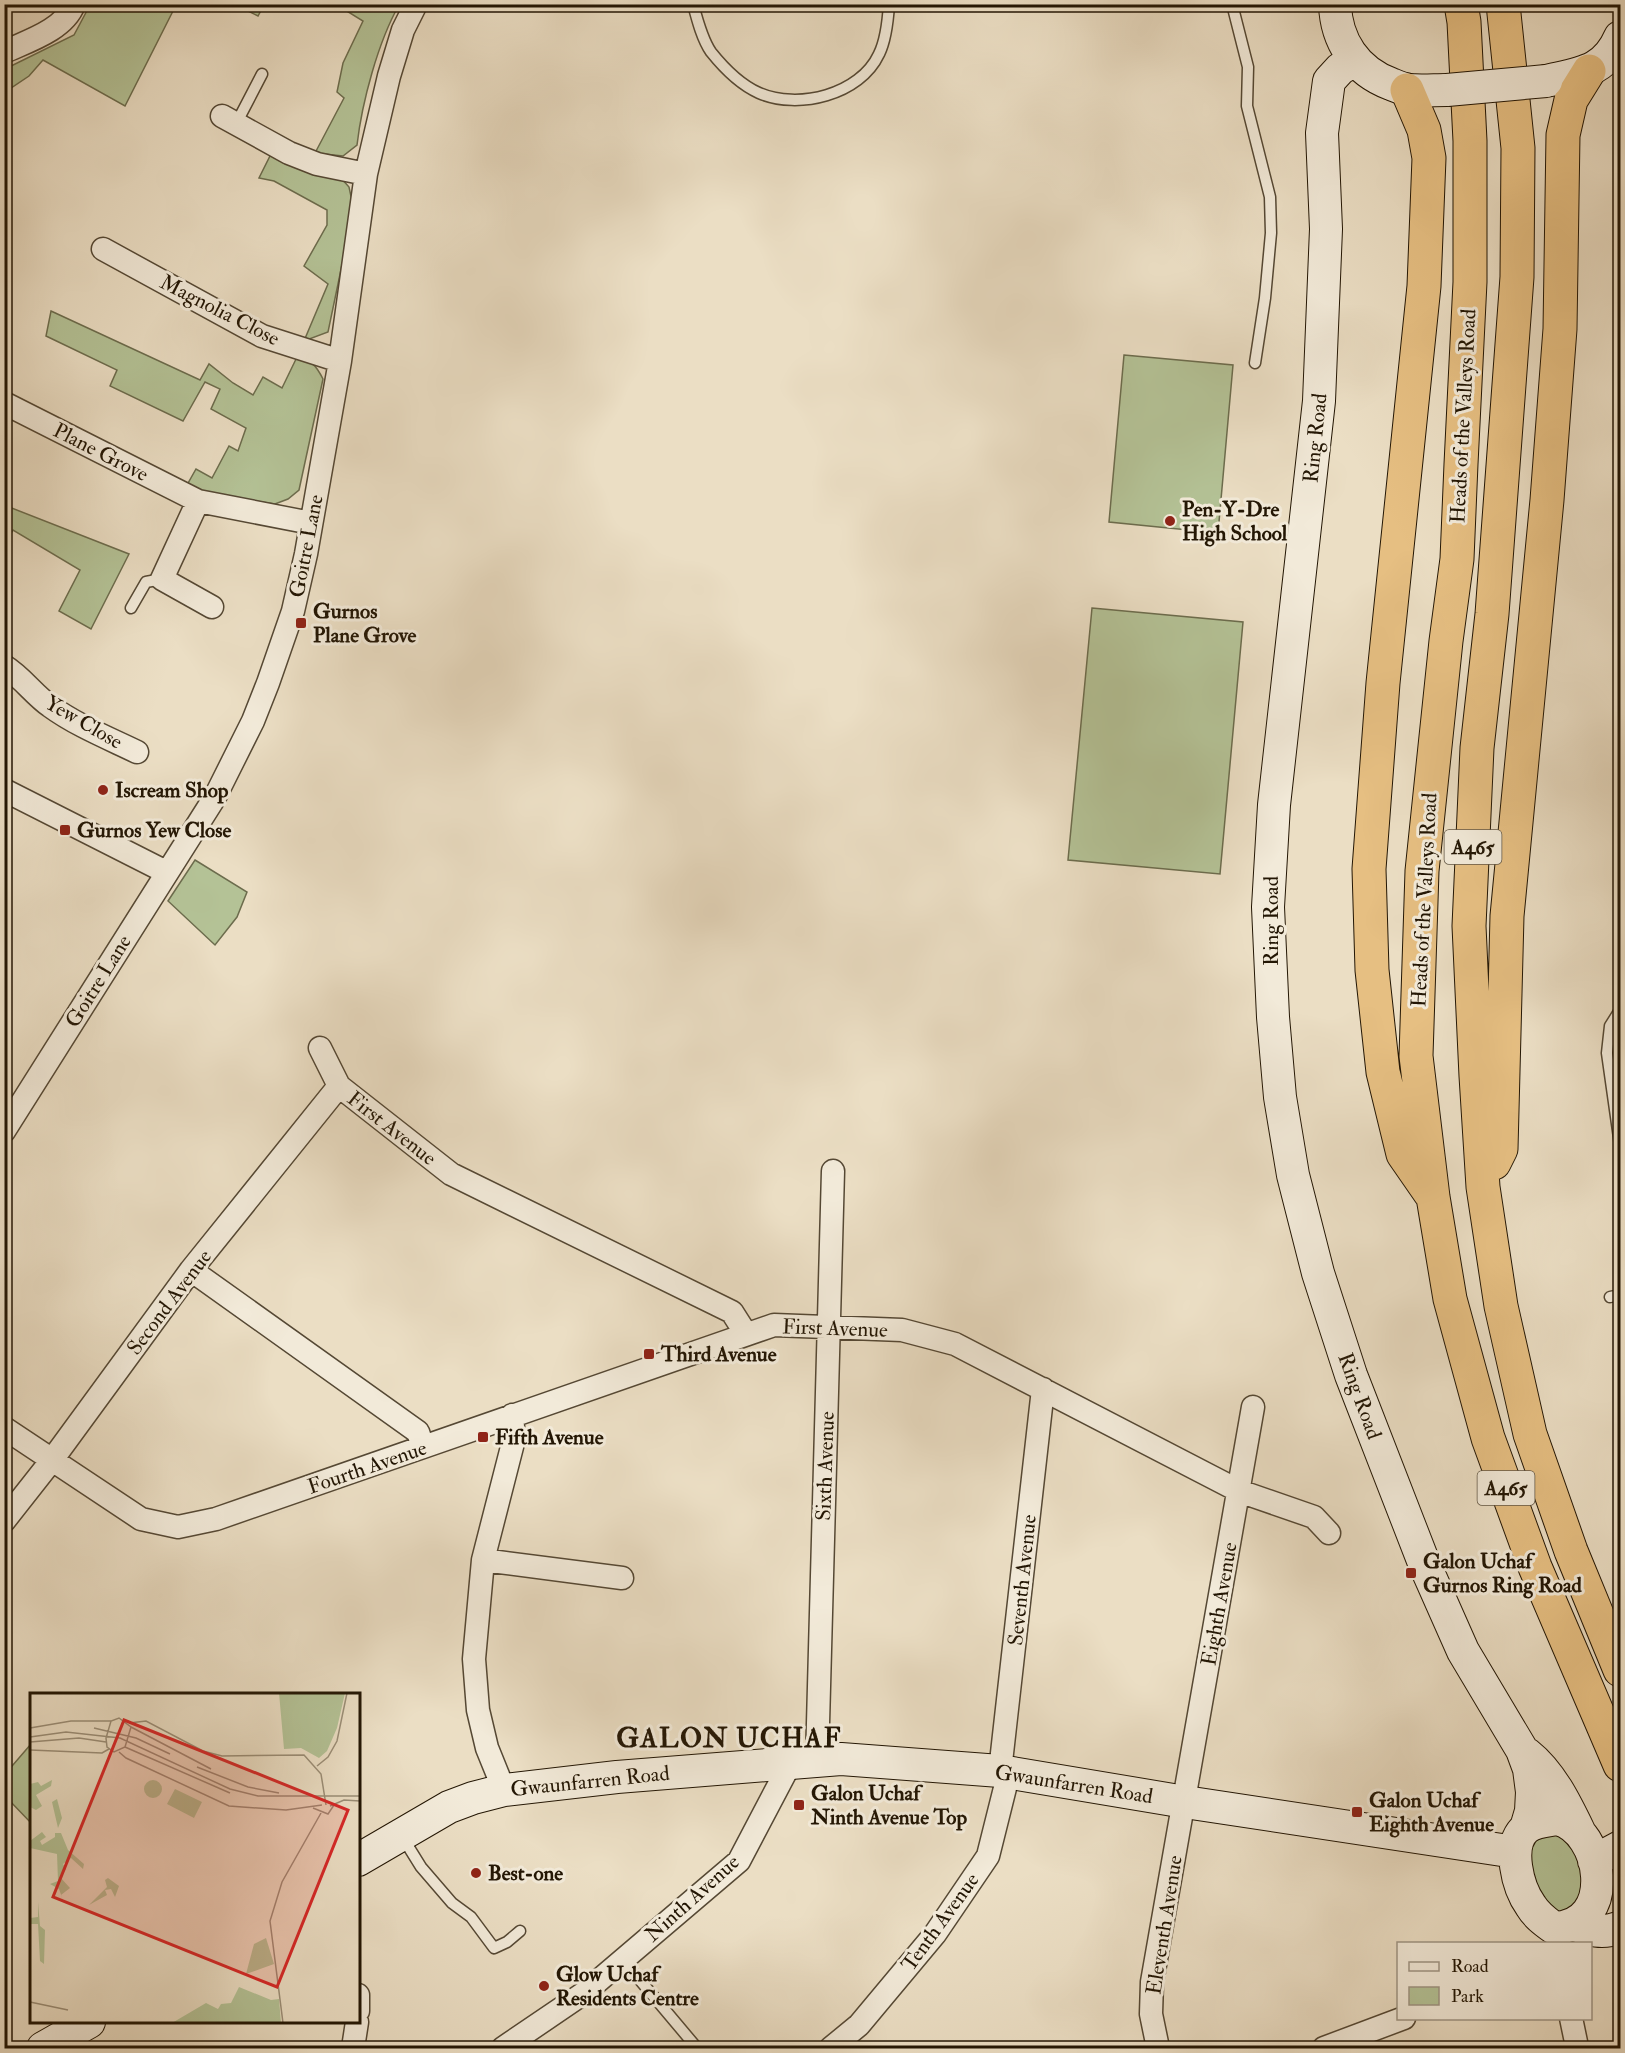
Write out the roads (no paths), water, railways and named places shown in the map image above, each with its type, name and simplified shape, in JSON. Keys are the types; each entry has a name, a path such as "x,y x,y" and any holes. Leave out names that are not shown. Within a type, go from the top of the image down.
{"highway":[{"name":"Heads of the Valleys Road","path":"1461,4 1464,22 1470,141 1470,282 1457,559 1422,871 1416,1056 1433,1197 1450,1299 1488,1438 1535,1567 1620,1765"},
{"name":"Heads of the Valleys Road","path":"1503,4 1518,148 1517,277 1493,602 1477,748 1469,926 1483,1187 1501,1306 1530,1434 1570,1551 1620,1670"},
{"path":"1483,1187 1501,1149 1507,916 1560,329 1563,135 1571,100 1589,71"},
{"path":"1407,90 1424,130 1429,158 1424,286 1383,683 1369,869 1372,970 1383,1072 1403,1154 1433,1197"}],"street":[{"path":"4,52 63,22 74,4"},
{"name":"Goitre Lane","path":"4,1131 215,797 253,721 268,683 293,610 311,523 340,361 366,174 389,76 403,30 416,4"},
{"path":"1335,4 1336,21 1342,40 1354,60 1375,78 1407,90 1446,90 1546,81 1589,71 1604,62 1619,45"},
{"name":"Ring Road","path":"1354,60 1340,69 1329,81 1322,133 1326,229 1319,401 1274,805 1268,907 1273,1017 1280,1097 1293,1175 1318,1273 1351,1375 1424,1563 1463,1651 1522,1750 1529,1768 1532,1792 1531,1811 1521,1840"},
{"path":"229,120 289,153 310,161 366,174"},
{"name":"Magnolia Close","path":"103,249 262,336 340,361"},
{"name":"Plane Grove","path":"4,404 198,501 311,523"},
{"path":"198,501 162,579 212,607"},
{"name":"Yew Close","path":"4,666 49,706 137,752"},
{"path":"4,790 166,872"},
{"name":"First Avenue","path":"320,1048 339,1086 451,1174 732,1312 746,1334 774,1325 830,1326 902,1330 956,1344 1239,1491 1314,1517 1329,1533"},
{"name":"Second Avenue","path":"4,1521 52,1460 191,1270 339,1086"},
{"name":"Sixth Avenue","path":"804,1761 830,1326 833,1171"},
{"path":"191,1270 418,1432 423,1448"},
{"name":"Fourth Avenue","path":"4,1428 141,1519 178,1527 216,1519 746,1334"},
{"name":"Seventh Avenue","path":"1005,1772 1043,1389"},
{"name":"Eighth Avenue","path":"1185,1802 1253,1407"},
{"path":"504,1790 487,1748 478,1710 474,1659 483,1560 514,1439 512,1415"},
{"path":"483,1560 622,1578"},
{"name":"Ring Road","path":"1522,1750 1538,1763 1568,1807 1579,1831"},
{"name":"Gwaunfarren Road","path":"360,1859 449,1807 504,1790 617,1777 841,1759 1005,1772 1185,1802 1521,1840"},
{"name":"Ninth Avenue","path":"502,2049 584,1993 739,1861 804,1761"},
{"name":"Tenth Avenue","path":"831,2049 859,2025 935,1934 988,1856 1005,1772"},
{"name":"Eleventh Avenue","path":"1158,2049 1151,2014 1152,1982 1185,1802"},
{"path":"1561,1932 1584,1919 1594,1902 1607,1854 1588,1844 1579,1831 1568,1822 1557,1819 1533,1824 1521,1840 1517,1871 1529,1904 1539,1917 1561,1932 1592,1930 1608,1932 1619,1928 1597,1893"},
{"path":"1324,2049 1401,2020"},
{"path":"1571,2020 1575,2049"},
{"path":"43,2049 87,2023"},
{"path":"353,2049 357,2023"}],"lane":[{"path":"693,4 710,50 734,76 759,93 786,101 817,98 844,88 865,74 879,54 888,21 889,4"},
{"path":"1232,4 1248,67 1247,106 1270,197 1267,277 1255,363"},
{"path":"229,120 262,74"},
{"path":"131,608 146,582 162,579"},
{"path":"1620,1010 1610,1026 1606,1053 1620,1145"},
{"path":"401,1835 421,1867 452,1903 471,1917 494,1948 498,1948 520,1931"},
{"path":"623,1960 697,2049"}],"place":[{"name":"Pen-Y-Dre High School","path":"1170,521"},
{"name":"Gurnos Plane Grove","path":"301,623"},
{"name":"Iscream Shop","path":"103,790"},
{"name":"Gurnos Yew Close","path":"65,830"},
{"name":"Third Avenue","path":"649,1354"},
{"name":"Fifth Avenue","path":"483,1437"},
{"name":"Galon Uchaf Gurnos Ring Road","path":"1411,1573"},
{"name":"Galon Uchaf Ninth Avenue Top","path":"799,1805"},
{"name":"Galon Uchaf Eighth Avenue","path":"1357,1812"},
{"name":"Best-one","path":"476,1873"},
{"name":"Glow Uchaf Residents Centre","path":"544,1986"}],"district":[{"name":"GALON UCHAF","path":"729,1738"}]}
